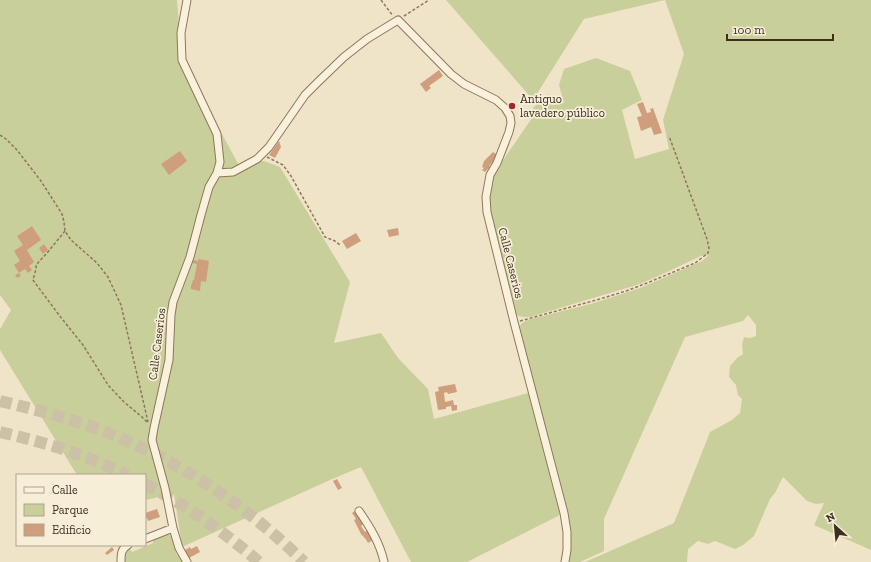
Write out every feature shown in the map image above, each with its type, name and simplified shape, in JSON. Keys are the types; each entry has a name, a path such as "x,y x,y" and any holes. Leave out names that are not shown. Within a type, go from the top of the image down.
{"street":[{"name":"Calle Caserios","path":"187,0 181,33 182,60 217,134 220,162 217,173 209,188 190,257 173,302 170,315 169,360 152,440 165,488 173,528 179,548 187,562"},
{"name":"Calle Caserios","path":"398,20 451,74 464,84 496,100 505,108 510,116 511,123 509,132 497,163 490,175 486,197 487,212 564,513 567,532 565,562"},
{"path":"217,173 233,172 257,159 269,147 305,95 318,82 344,57 367,39 398,20"},
{"path":"359,510 377,541 382,552 384,562"},
{"path":"146,539 173,528"},
{"path":"121,562 121,553 123,548 126,546"}],"path":[{"path":"381,0 398,20 429,0"},
{"path":"0,135 18,150 41,181 62,214 65,230 71,240 104,272 116,292 149,424 108,386 83,345 59,316 33,280 36,265 65,230"},
{"path":"514,322 600,299 648,283 694,263 708,253 709,248 707,240 669,136"},
{"path":"262,154 282,165 291,176 325,237 340,245"}],"green space":[{"path":"0,0 177,0 182,60 242,171 257,161 264,161 280,167 350,282 334,343 381,333 398,358 428,389 434,419 528,393 560,515 467,562 411,562 361,467 182,547 174,494 146,500 146,474 76,474 0,350 0,329 11,310 0,295"},
{"path":"446,0 665,0 584,19 533,100"},
{"path":"665,0 871,0 871,550 814,525 824,503 816,504 807,501 783,477 775,493 770,499 754,536 743,545 735,549 715,541 708,544 698,541 688,549 687,562 585,562 674,523 710,432 732,420 740,413 742,399 738,395 736,385 729,377 730,366 743,354 742,345 744,337 750,338 756,336 756,325 748,315 743,321 685,337 604,519 604,551 580,562 568,562 570,535 568,510 550,449 519,327 527,320 594,303 640,288 702,261 709,255 701,256 640,284 530,317 521,317 517,315 513,308 489,210 489,189 495,172 534,115 533,108 548,94 556,104 564,103 559,85 564,69 596,58 630,71 642,100 622,110 635,159 669,149 663,120 684,54"},
{"path":"166,535 172,537 176,553 182,562 123,562 125,553 129,548 132,552 153,543 153,540"}],"building":[{"path":"439,70 443,76 429,86 431,88 426,92 420,84"},
{"name":"Antiguo lavadero público","path":"513,102 516,107 511,109 508,104"},
{"path":"643,102 647,113 651,112 650,109 653,108 662,133 654,135 651,127 641,131 637,117 642,116 637,104"},
{"path":"279,141 281,147 275,158 269,155"},
{"path":"180,151 187,161 169,175 161,164"},
{"path":"493,152 496,154 496,158 485,172 482,170 484,168 482,167 484,161"},
{"path":"32,226 41,240 27,250 34,262 29,266 32,270 28,273 25,269 19,273 14,265 20,261 14,251 23,245 17,236"},
{"path":"398,228 399,235 389,237 387,230"},
{"path":"356,233 361,241 347,249 342,241"},
{"path":"44,244 48,250 43,254 39,248"},
{"path":"198,259 209,261 206,282 201,281 200,291 191,289 197,264 192,263 193,260 198,261"},
{"path":"19,273 21,276 17,278 15,275"},
{"path":"455,384 457,392 448,394 447,392 444,393 445,402 453,400 454,405 457,405 457,410 452,411 451,406 446,407 446,409 438,410 435,392 439,391 438,387"},
{"path":"337,479 342,488 338,490 333,481"},
{"path":"157,509 160,517 148,521 146,518 146,513"},
{"path":"355,511 363,524 361,526 365,532 367,530 373,540 368,543 363,535 362,536 354,520 356,519 352,513"},
{"path":"197,546 200,552 189,558 185,550 190,547 191,549"},
{"path":"112,547 114,550 107,555 105,553"}],"tunnel":[{"path":"0,401 86,425 139,446 165,459 214,489 238,506 283,542 304,562"},
{"path":"0,432 65,450 97,461 125,474"},
{"path":"146,485 204,520 259,562"}],"place":[{"name":"Antiguo lavadero público","path":"512,106"}]}
